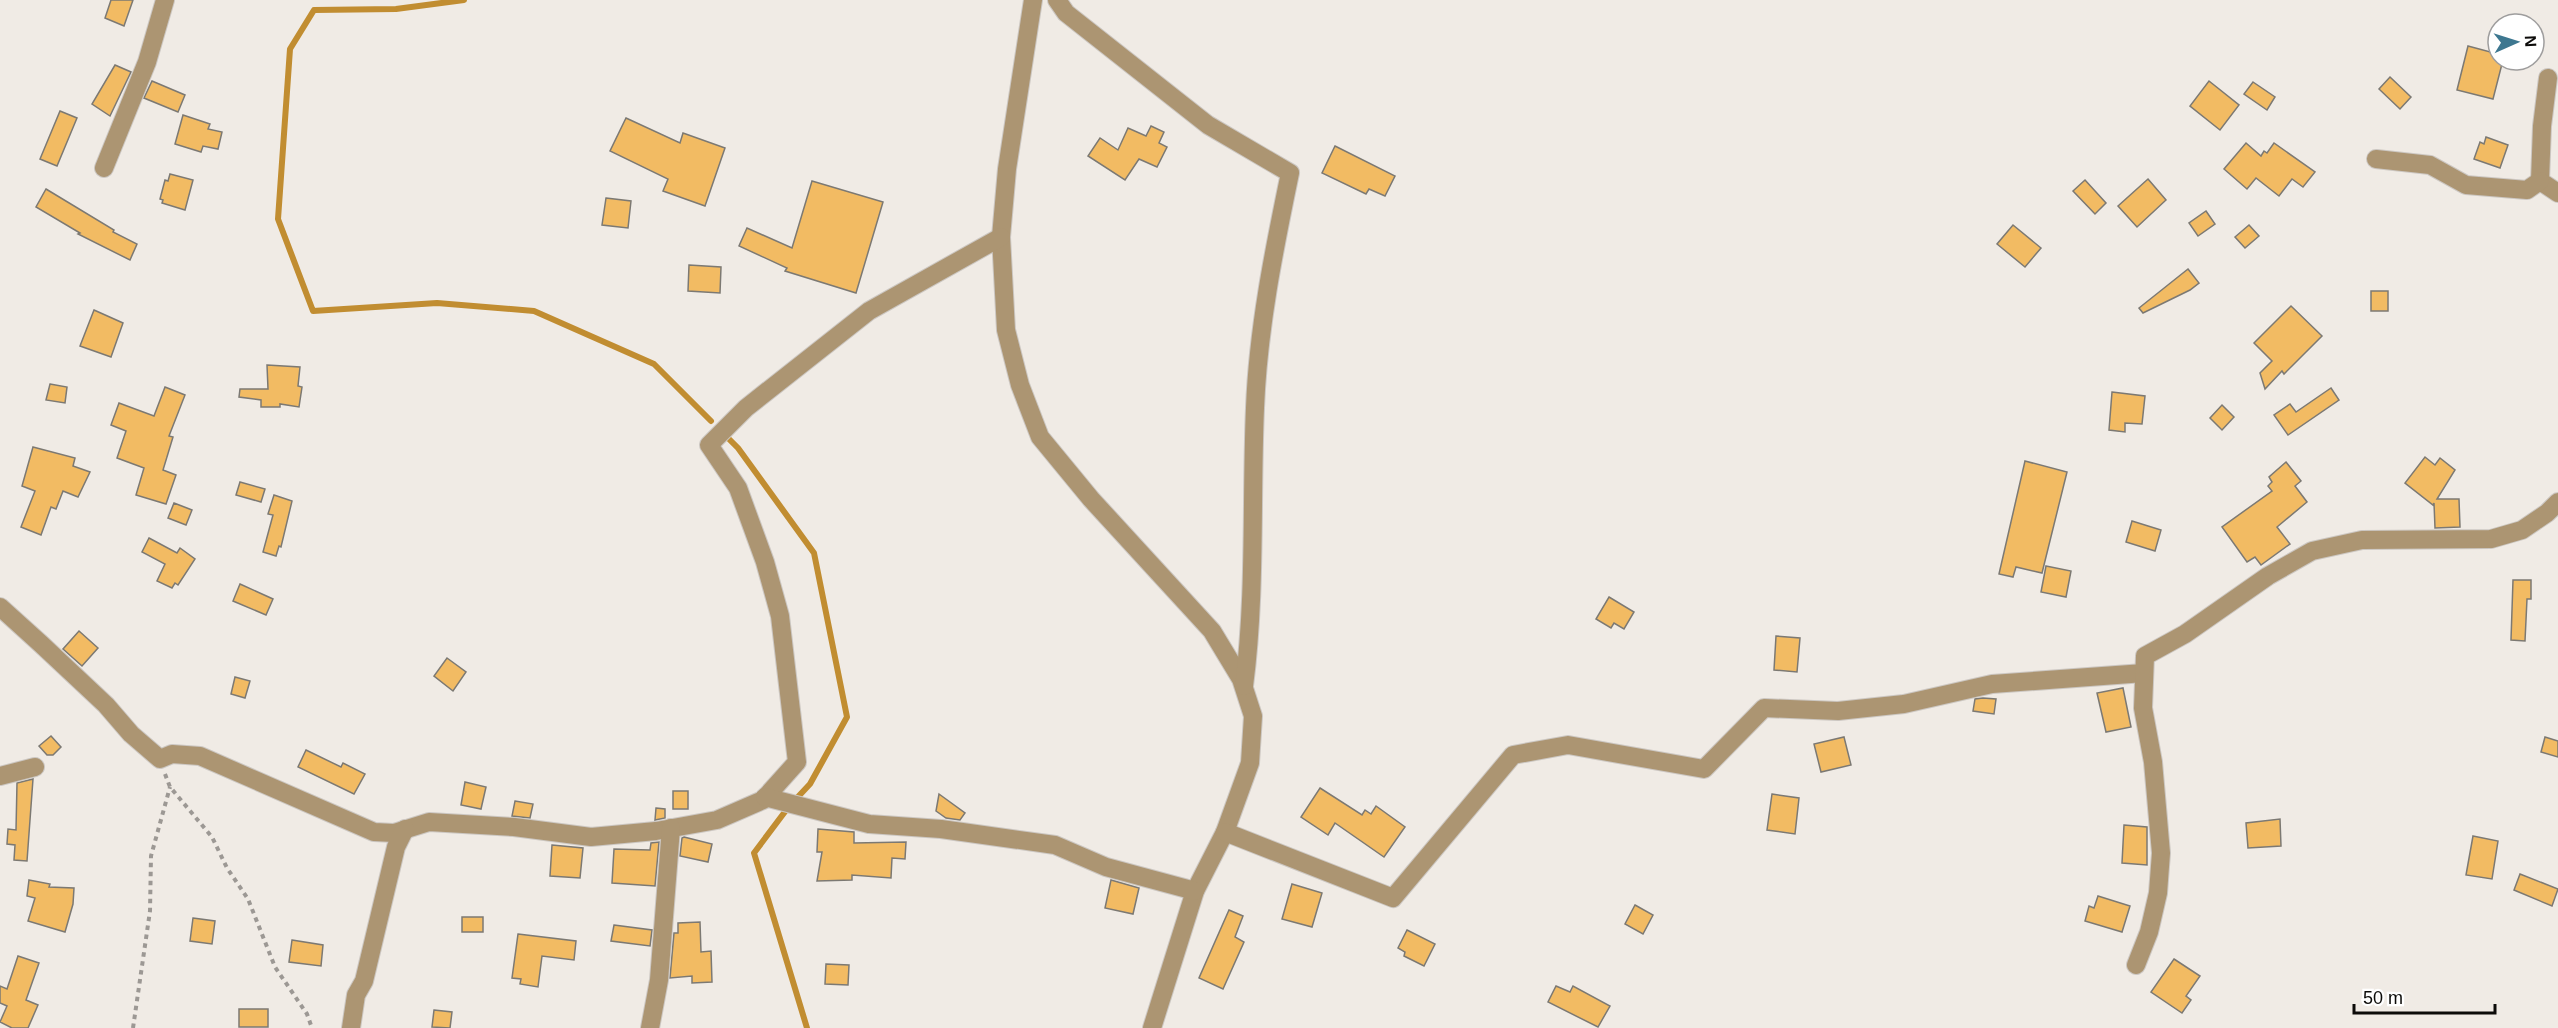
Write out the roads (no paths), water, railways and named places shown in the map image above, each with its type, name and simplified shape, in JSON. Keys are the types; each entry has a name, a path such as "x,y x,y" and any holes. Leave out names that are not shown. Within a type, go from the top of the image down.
{"street":[{"path":"104,168 147,62 165,0"},
{"path":"1034,0 1007,170 1001,237 1006,330 1020,385 1040,436 1091,498 1212,631 1241,679 1253,716 1250,763 1225,832 1195,891 1152,1028"},
{"path":"1057,0 1066,13 1208,125 1290,173 1268,281 1255,405 1250,644 1244,687"},
{"path":"2540,181 2541,126 2548,78"},
{"path":"2376,159 2430,165 2466,185 2526,190 2540,181"},
{"path":"2540,181 2558,193"},
{"path":"0,607 106,705 131,734 160,759 172,754 200,756 374,832 393,833 429,822 513,827 591,837 717,820 765,797 796,762 780,616 765,562 738,488 709,446 746,408 869,311 1001,237"},
{"path":"2136,965 2149,932 2158,892 2161,853 2153,762 2143,708 2145,656 2185,634 2268,576 2312,551 2362,540 2491,539 2522,530 2547,513 2558,502"},
{"path":"1225,832 1394,898 1513,754 1568,745 1704,769 1764,708 1838,711 1904,704 1992,684 2144,673"},
{"path":"0,776 35,767"},
{"path":"765,797 869,824 941,830 1055,845 1106,867 1195,891"},
{"path":"651,1028 659,980 671,828"},
{"path":"351,1028 356,995 364,981 396,847 405,830"}],"waterway":[{"path":"464,0 396,9 314,10 290,49 278,219 313,311 437,303 534,311 654,364 711,421"},
{"path":"726,436 738,448 814,553 847,717 810,784 795,800"},
{"path":"787,809 754,853 807,1028"}]}
